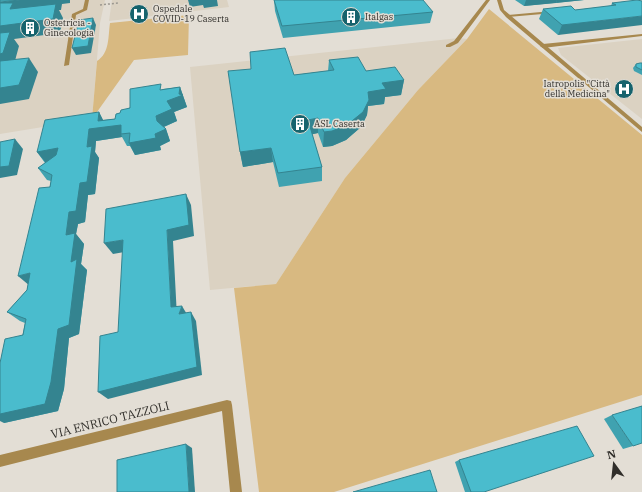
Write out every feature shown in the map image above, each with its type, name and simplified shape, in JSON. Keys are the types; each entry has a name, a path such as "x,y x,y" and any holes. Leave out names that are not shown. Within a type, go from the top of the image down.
{"street":[{"path":"66,66 74,14 86,10 87,0"},
{"path":"448,46 456,42 488,0"},
{"path":"499,0 502,10 508,16 642,130"},
{"path":"508,16 556,12"},
{"path":"543,46 642,35"},
{"name":"VIA ENRICO TAZZOLI","path":"0,461 227,405 236,492"}],"shaded area":[{"path":"0,0 105,0 100,23 92,119 0,134"},
{"name":"Ospedale COVID-19 Caserta","path":"112,0 227,0 229,7 109,21"},
{"path":"489,9 642,135 642,395 334,492 259,492 234,288 276,284 345,178 418,90 467,39"},
{"path":"189,15 188,55 134,60 92,119 97,61 104,54 106,49 110,23"},
{"path":"459,38 467,39 418,90 345,178 276,284 210,290 190,67"},
{"name":"Iatropolis \"Città della Medicina\"","path":"642,39 642,119 561,55 558,48"}],"building":[{"path":"0,0 20,0 0,2"},
{"path":"274,0 423,0 433,12 282,26"},
{"path":"637,0 642,1 642,16 562,25 543,9 571,6 575,10 616,5 612,3"},
{"path":"0,3 13,3 10,9 56,4 53,19 0,26"},
{"path":"93,18 88,46 72,48 79,20"},
{"path":"10,32 3,53 0,54 0,33"},
{"name":"ASL Caserta","path":"285,48 294,75 334,70 329,60 358,57 366,71 395,67 404,80 382,83 386,89 368,92 369,100 363,112 347,125 332,131 324,132 318,118 308,120 322,167 278,173 271,148 240,152 228,71 251,69 250,52"},
{"path":"29,58 19,85 0,88 0,61"},
{"path":"642,63 642,70 636,67 636,64"},
{"path":"161,84 160,90 180,87 179,94 183,95 167,101 172,109 156,116 157,121 166,129 155,134 156,138 129,143 130,133 121,134 121,125 89,129 87,147 92,146 87,182 80,183 76,211 69,212 66,235 75,233 71,262 77,259 69,325 58,329 51,382 45,404 0,414 0,363 5,339 23,335 26,319 7,312 27,290 30,273 18,276 39,188 50,187 52,175 38,168 56,155 58,148 37,152 45,120 99,112 98,121 115,119 116,114 120,113 121,110 130,108 130,89"},
{"path":"15,139 9,166 0,167 0,142"},
{"path":"186,194 189,225 167,230 171,307 182,306 179,314 191,312 197,367 98,392 100,336 118,332 123,240 104,243 106,209"},
{"path":"642,406 642,443 633,446 612,415"},
{"path":"577,426 594,456 484,492 471,492 459,460"},
{"path":"186,444 189,492 117,492 117,460"},
{"path":"430,470 437,492 353,492"}],"place":[{"name":"Ospedale COVID-19 Caserta","path":"139,14"},
{"name":"Italgas","path":"351,17"},
{"name":"Ostetricia - Ginecologia","path":"30,28"},
{"name":"Iatropolis \"Città della Medicina\"","path":"624,89"},
{"name":"ASL Caserta","path":"300,124"}]}
